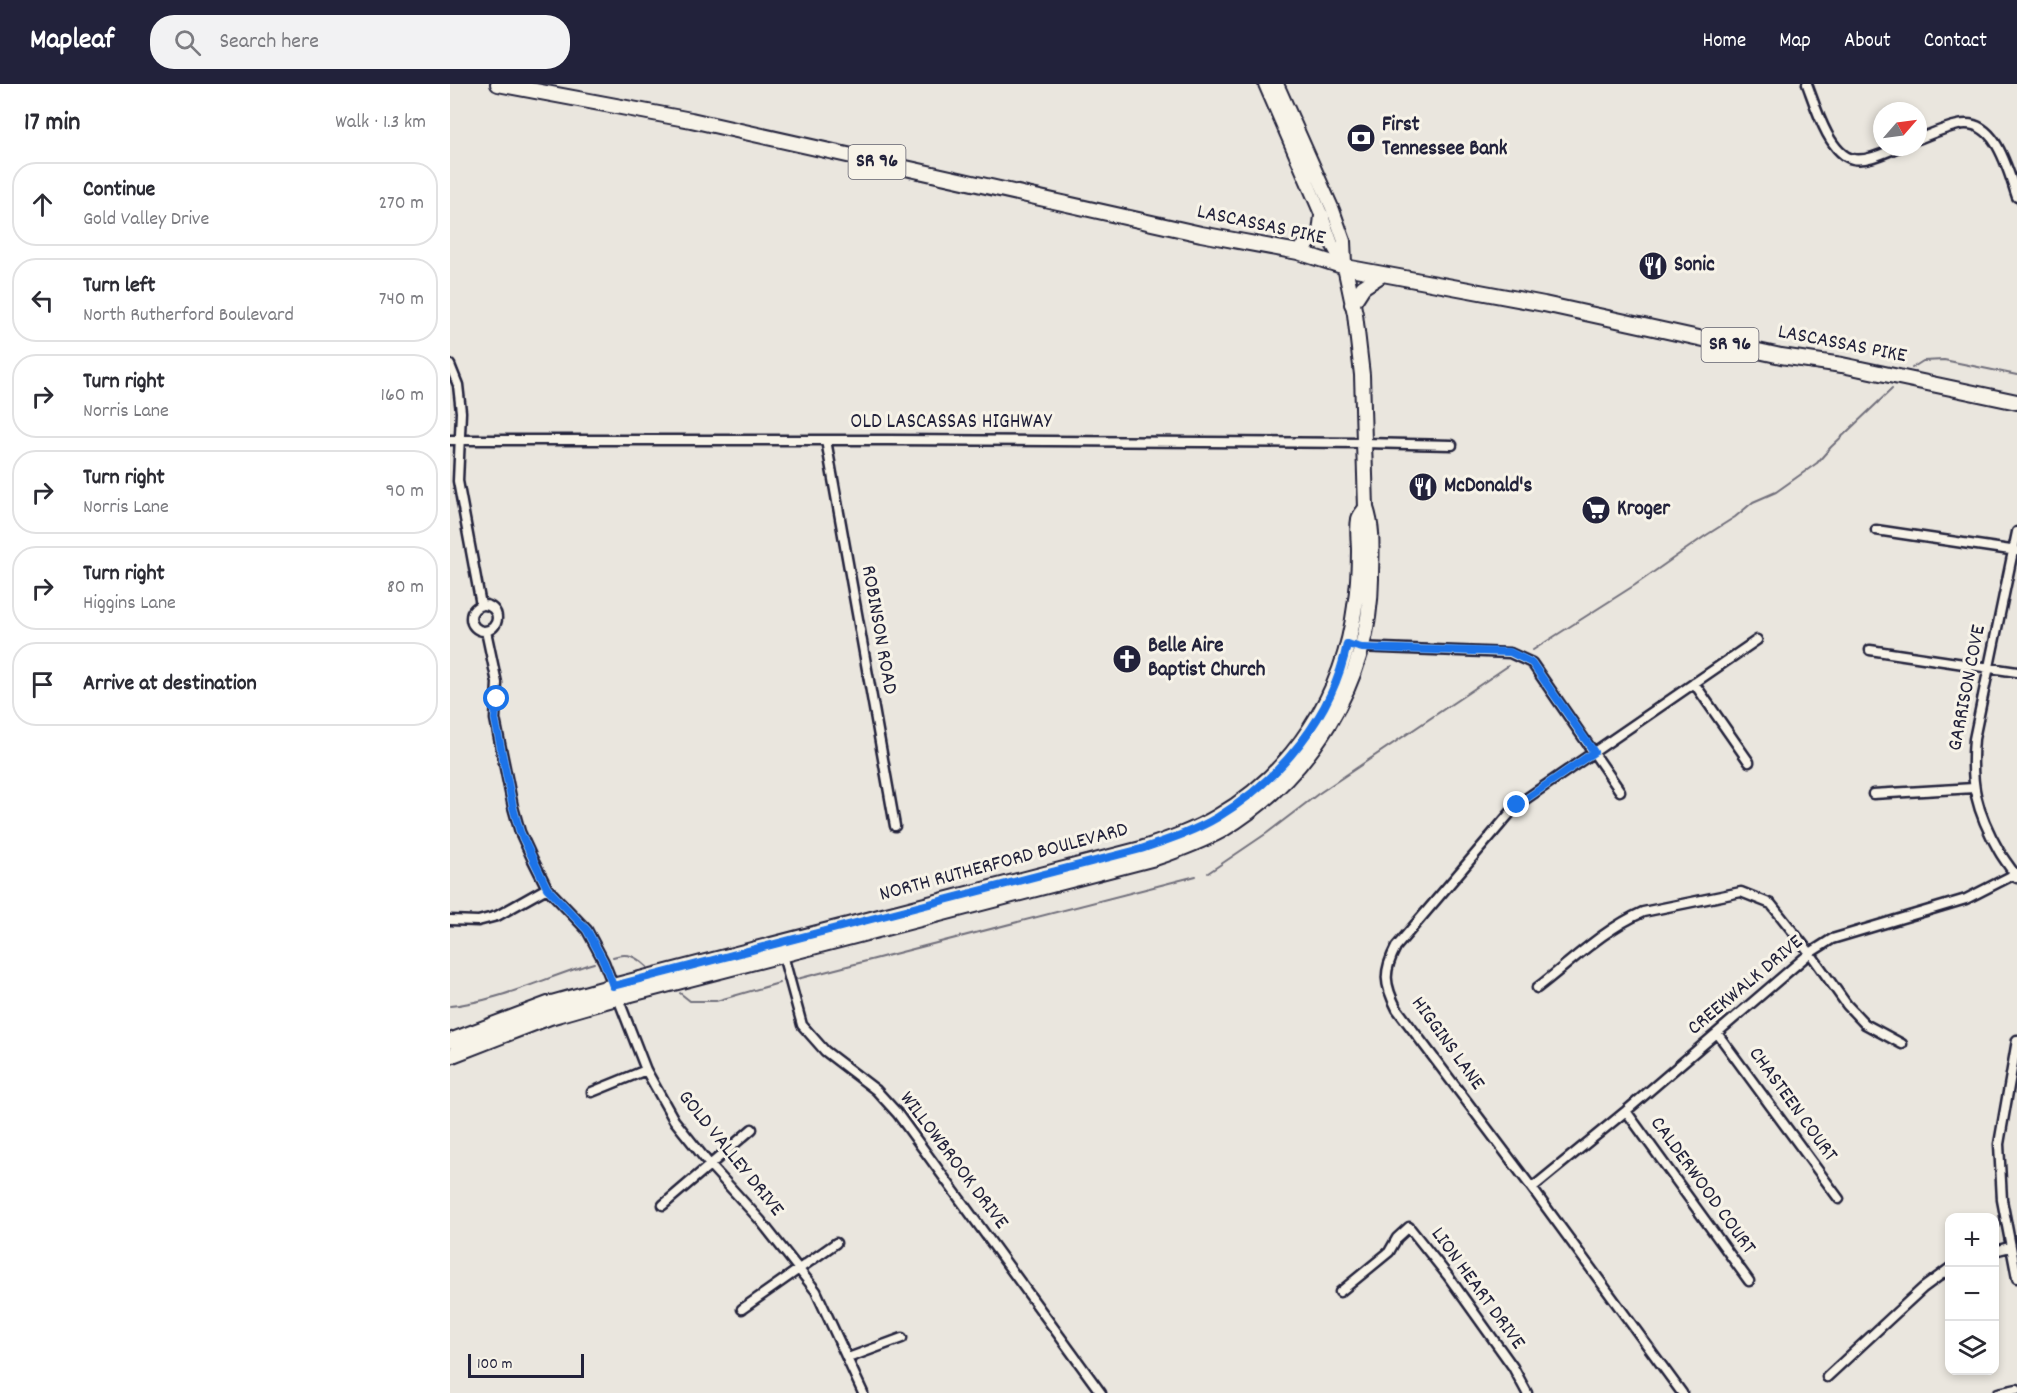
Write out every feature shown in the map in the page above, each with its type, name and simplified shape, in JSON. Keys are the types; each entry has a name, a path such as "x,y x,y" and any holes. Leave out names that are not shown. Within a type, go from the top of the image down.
{"main road":[{"name":"LASCASSAS PIKE","path":"498,84 691,120 1201,234 1298,252 1345,267 1544,304 1781,356 1842,365 2017,402"},
{"path":"1265,84 1332,244 1345,267"},
{"path":"1277,84 1333,210 1344,241 1345,267"},
{"path":"1298,252 1320,233 1322,216"},
{"name":"NORTH RUTHERFORD BOULEVARD","path":"450,1041 548,1004 783,956 1155,858 1189,846 1221,830 1255,807 1288,777 1315,746 1337,712 1362,648 1371,596 1372,524 1366,507 1362,375 1345,267"},
{"path":"1352,304 1363,287 1383,274"},
{"name":"NORTH RUTHERFORD BOULEVARD","path":"450,1056 615,992 1141,849 1183,834 1217,818 1277,770 1319,716 1336,682 1355,608 1359,518 1366,507"}],"street":[{"path":"1807,84 1834,146 1846,156 1855,159 1874,156"},
{"path":"1927,136 1960,124 1978,126 1997,144 2017,197"},
{"name":"GOLD VALLEY DRIVE","path":"450,365 458,385 461,441 458,481 481,605"},
{"name":"OLD LASCASSAS HIGHWAY","path":"450,441 826,440 1452,445"},
{"name":"ROBINSON ROAD","path":"826,440 895,826"},
{"path":"1876,530 2015,551"},
{"name":"GARRISON COVE","path":"2016,875 2000,852 1983,820 1974,788 1972,767 1974,739 2015,551 2017,532"},
{"name":"GOLD VALLEY DRIVE","path":"481,605 493,608 497,615 496,624 486,631"},
{"name":"GOLD VALLEY DRIVE","path":"481,605 473,611 471,620 475,628 486,631"},
{"name":"GOLD VALLEY DRIVE","path":"486,631 496,683 495,719 513,807 520,832 547,888 587,930 604,962 646,1070 674,1120 816,1291 862,1393"},
{"name":"HIGGINS LANE","path":"1682,1393 1397,1009 1387,989 1387,964 1396,947 1517,805 1757,640"},
{"path":"1347,644 1362,648 1510,652 1532,663 1620,790"},
{"path":"1870,650 2017,672"},
{"path":"1694,683 1749,762"},
{"path":"1873,794 1974,788"},
{"name":"CREEKWALK DRIVE","path":"1532,1188 1626,1111 1810,953 1832,939 1966,899 2016,875"},
{"path":"450,920 478,921 497,916 547,888"},
{"path":"1537,988 1633,916 1741,892 1771,904 1847,1005 1865,1024 1902,1044"},
{"name":"WILLOWBROOK DRIVE","path":"783,956 802,1025 825,1051 876,1090 897,1113 1101,1393"},
{"name":"CHASTEEN COURT","path":"1717,1033 1839,1199"},
{"path":"2017,1040 1999,1144 2002,1200 2017,1278"},
{"path":"592,1092 646,1070"},
{"name":"CALDERWOOD COURT","path":"1626,1111 1749,1281"},
{"path":"663,1205 752,1129"},
{"name":"LION HEART DRIVE","path":"1340,1292 1389,1252 1397,1238 1409,1227 1448,1276 1513,1367 1527,1393"},
{"path":"742,1309 836,1243"},
{"path":"1999,1250 2010,1248"},
{"path":"1827,1377 1923,1288 1945,1272"},
{"path":"848,1358 902,1338"},
{"path":"1998,1393 2017,1389"}],"waterway":[{"path":"1912,368 1923,361 1944,360 2017,375"},
{"path":"1533,650 1635,585 1735,517 1753,502 1776,492 1817,463 1892,389"},
{"path":"1208,873 1267,833 1318,794 1508,666"},
{"path":"797,979 1196,876"},
{"path":"613,957 631,956 647,967"},
{"path":"450,1006 505,994 594,963"},
{"path":"680,993 690,1001 716,1001 779,983"}],"place":[{"name":"First Tennessee Bank","path":"1361,138"},
{"name":"Sonic","path":"1653,266"},
{"name":"McDonald's","path":"1423,487"},
{"name":"Kroger","path":"1596,510"},
{"name":"Belle Aire Baptist Church","path":"1127,659"}],"route":[{"path":"497,699 495,719 520,832 547,888 587,930 604,962 613,986 1141,849 1183,834 1217,818 1277,770 1319,716 1336,682 1347,644 1362,648 1510,652 1532,663 1594,752 1517,805"}]}
